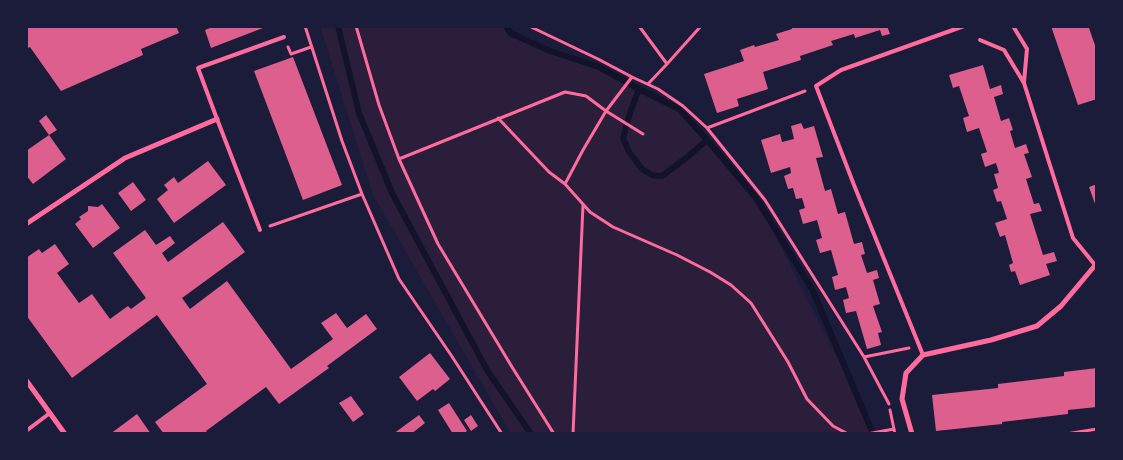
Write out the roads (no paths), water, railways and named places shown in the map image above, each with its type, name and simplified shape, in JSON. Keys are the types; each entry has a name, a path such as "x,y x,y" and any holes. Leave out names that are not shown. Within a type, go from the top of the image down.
{"street":[{"path":"26,224 125,158 217,119"},
{"path":"912,434 902,399 906,373 923,356 991,340 1038,326 1061,306 1096,264"},
{"path":"26,380 65,434"}],"lane":[{"path":"923,356 816,86 841,70 964,26"},
{"path":"1013,26 1028,49 1024,83"},
{"path":"260,230 198,68 284,37"},
{"path":"980,40 1004,50 1024,83 1073,238 1096,264"},
{"path":"26,431 50,413"}],"waterway":[{"path":"338,26 359,113 392,193 487,370 531,434"},
{"path":"506,26 510,33 550,51 599,67 679,109 707,140 756,198 813,291 873,434"},
{"path":"639,89 623,138 629,152 642,169 652,175 662,176 707,140"}]}
